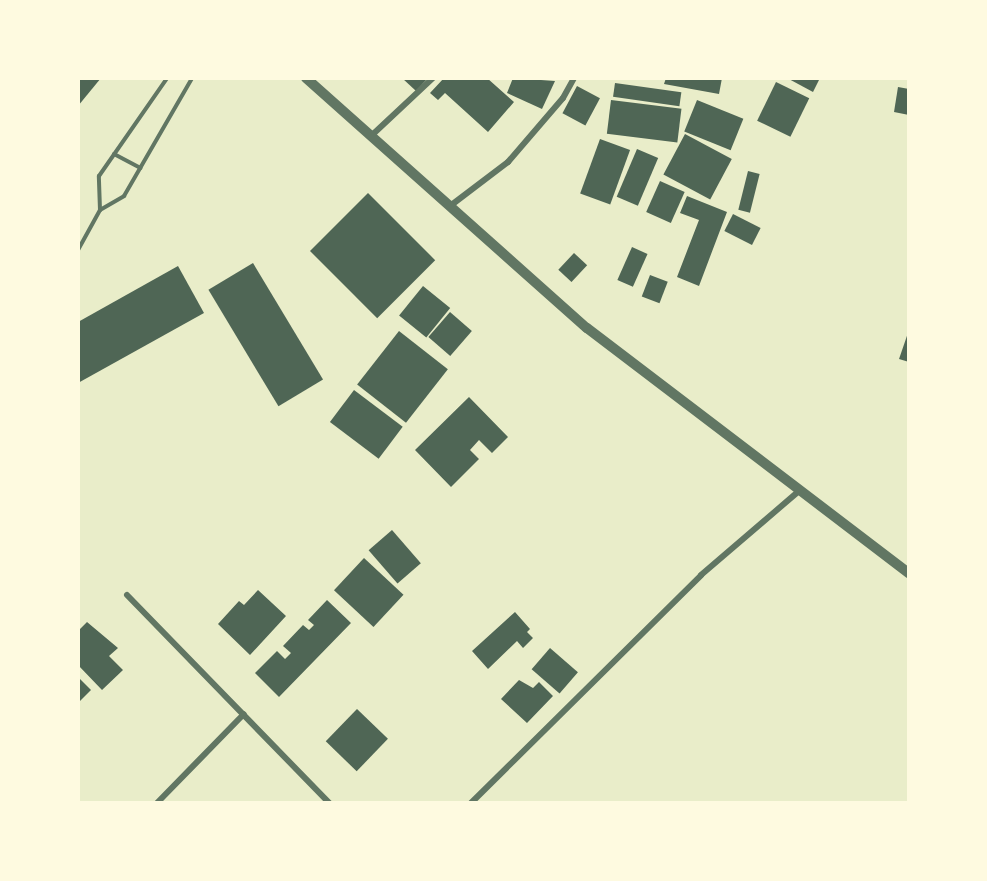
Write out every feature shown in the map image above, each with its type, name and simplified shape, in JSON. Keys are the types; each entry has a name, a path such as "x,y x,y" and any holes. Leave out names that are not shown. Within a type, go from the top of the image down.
{"street":[{"path":"306,78 587,328 909,573"},
{"path":"372,136 433,78"},
{"path":"450,206 508,162 563,98 574,78"},
{"path":"471,803 700,575 800,490"},
{"path":"127,595 329,803"},
{"path":"157,803 244,714"}],"lane":[{"path":"78,250 100,210 99,176 166,78"},
{"path":"100,210 124,196 192,78"},
{"path":"114,154 140,168"}],"building":[{"path":"78,78 101,78 78,106"},
{"path":"402,78 428,78 416,91"},
{"path":"444,78 487,78 514,102 488,132 445,93 438,100 430,93"},
{"path":"513,78 555,81 542,109 507,93"},
{"path":"666,78 722,78 719,94 664,84"},
{"path":"787,78 820,78 813,92"},
{"path":"776,82 809,98 790,137 757,121"},
{"path":"615,83 681,92 679,106 613,97"},
{"path":"577,86 600,98 585,126 562,113"},
{"path":"898,87 909,89 909,115 894,112"},
{"path":"611,100 681,109 677,142 607,134"},
{"path":"697,100 743,119 731,150 684,132"},
{"path":"685,134 732,159 710,199 663,175"},
{"path":"600,139 630,150 610,204 580,194"},
{"path":"637,149 658,158 638,206 617,197"},
{"path":"748,171 760,174 750,213 738,210"},
{"path":"660,181 685,192 671,223 646,212"},
{"path":"368,193 435,260 377,318 310,251"},
{"path":"687,196 727,212 699,286 677,277 699,220 680,213"},
{"path":"733,214 761,228 752,245 724,231"},
{"path":"632,247 648,254 633,287 617,280"},
{"path":"574,253 587,265 571,282 558,270"},
{"path":"253,263 323,380 278,406 208,290"},
{"path":"178,266 204,313 78,383 78,322"},
{"path":"650,275 668,282 659,303 642,296"},
{"path":"423,286 450,308 426,338 399,316"},
{"path":"450,312 472,331 450,356 428,337"},
{"path":"909,330 909,362 899,359"},
{"path":"399,331 448,369 406,423 357,385"},
{"path":"354,390 403,427 379,459 330,422"},
{"path":"469,397 508,437 492,453 479,440 470,450 479,459 451,487 415,450"},
{"path":"392,530 421,563 397,584 369,550"},
{"path":"364,558 403,595 373,627 334,590"},
{"path":"258,590 286,616 250,655 218,624 239,601 244,605"},
{"path":"327,600 351,623 279,697 255,673 277,651 285,659 291,653 283,646 303,625 309,630 314,625 308,620"},
{"path":"515,612 530,629 527,632 533,638 523,648 517,641 488,669 472,651"},
{"path":"87,622 118,648 109,656 123,670 102,690 78,665 78,631"},
{"path":"550,648 578,672 560,693 532,669"},
{"path":"78,677 91,690 78,703"},
{"path":"519,680 533,688 539,682 553,696 527,723 501,699"},
{"path":"357,709 388,739 357,771 326,741"}]}
